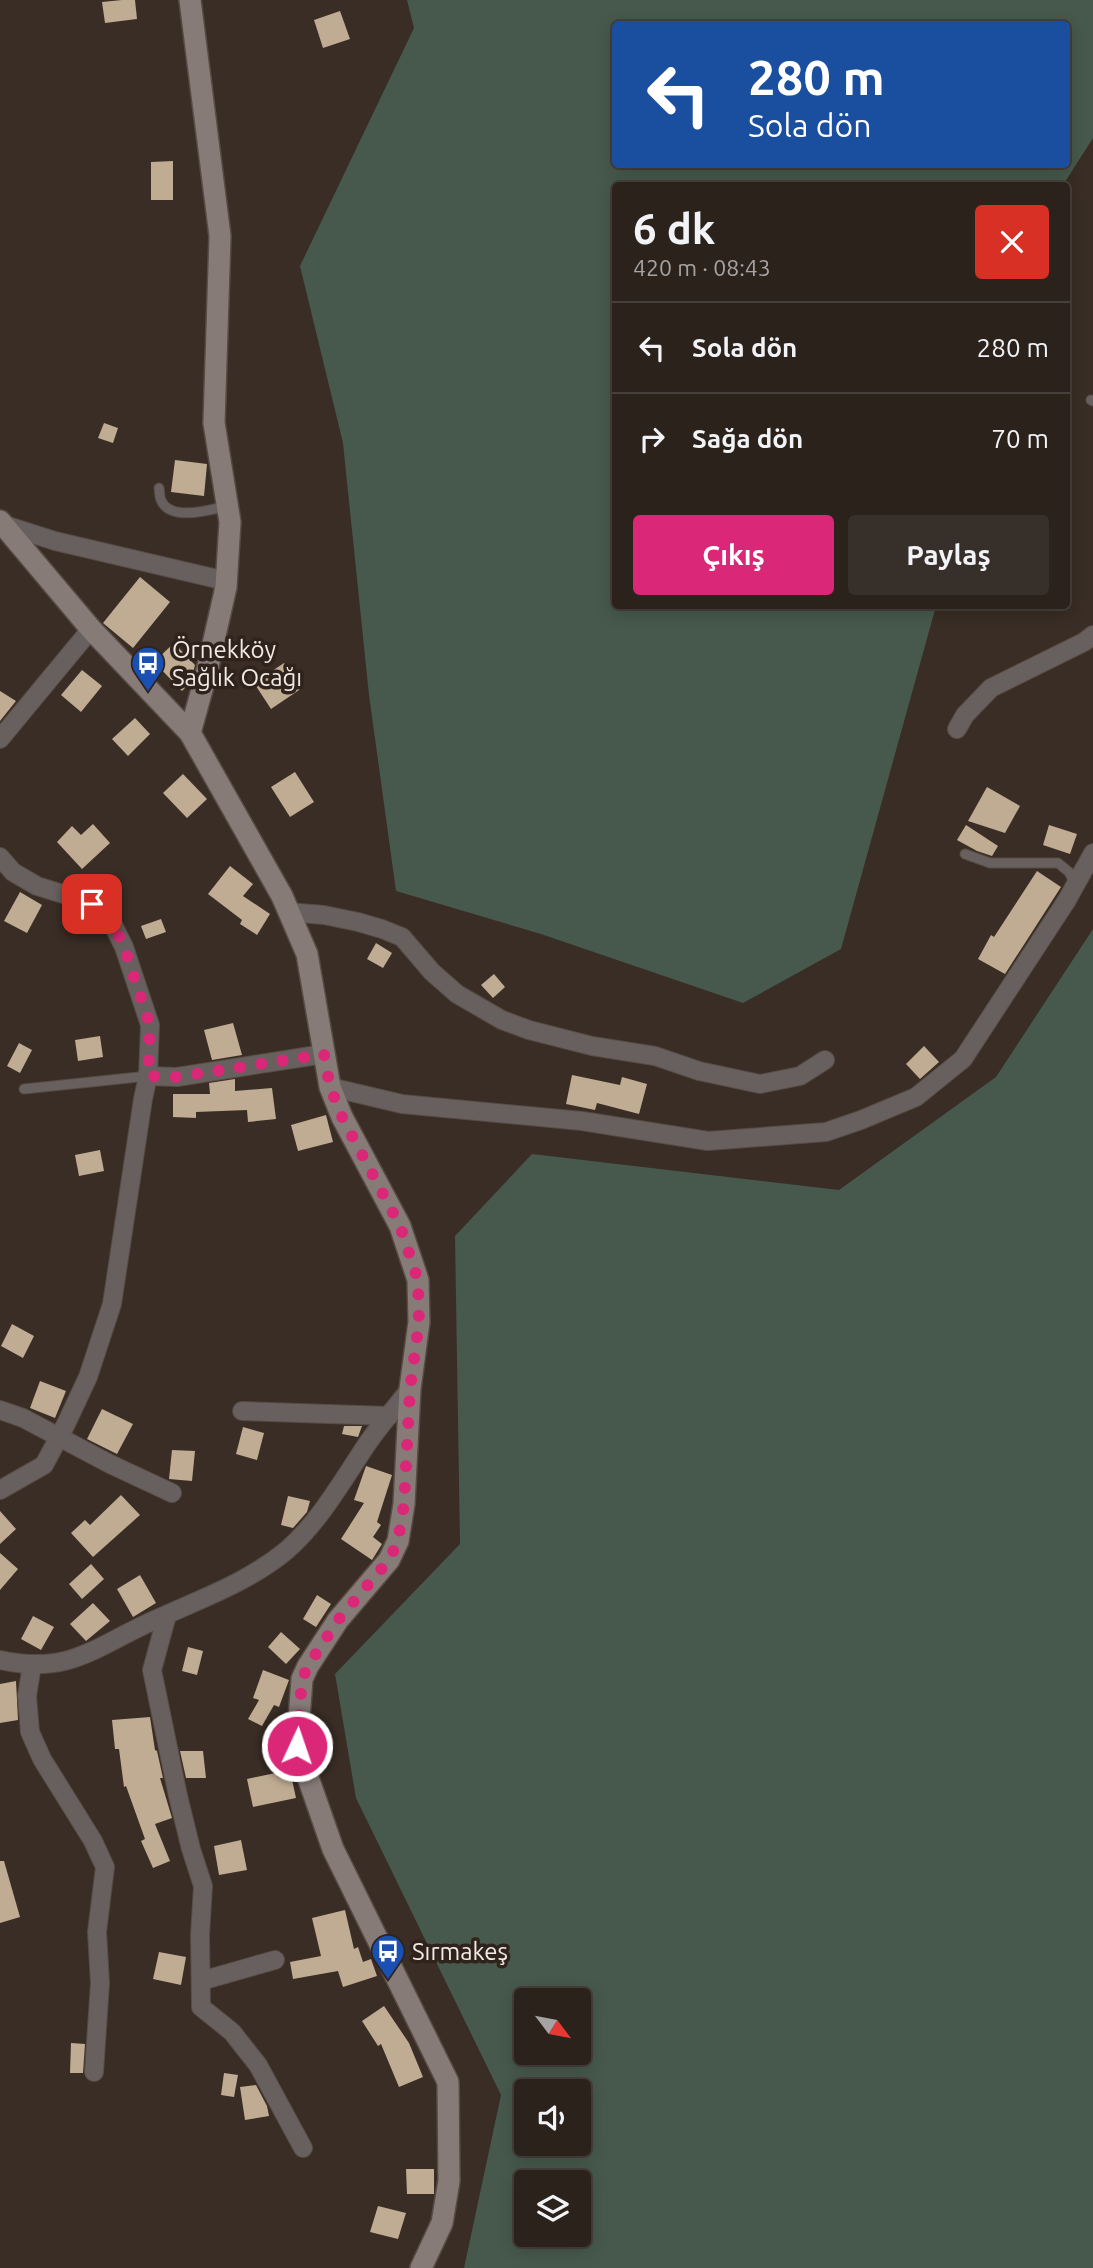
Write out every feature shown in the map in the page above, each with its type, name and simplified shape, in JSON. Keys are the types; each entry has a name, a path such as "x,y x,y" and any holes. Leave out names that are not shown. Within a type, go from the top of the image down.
{"street":[{"path":"190,0 220,236 214,423 230,522 226,581 206,676 190,733"},
{"path":"3,523 55,541 226,581"},
{"path":"3,523 91,629 190,733 289,912 307,954 330,1087 342,1117 400,1226 418,1280 419,1322 410,1389 404,1504 398,1541 389,1560 338,1620 308,1666 302,1679 296,1736 297,1746 333,1849 448,2082 449,2181 442,2223 421,2268"},
{"path":"0,739 91,629"},
{"path":"957,729 965,715 991,688 1093,635"},
{"path":"330,1087 402,1104 582,1121 708,1141 826,1132 916,1097 963,1059 1093,853"},
{"path":"0,857 13,872 37,886 92,904 109,917 124,947 150,1025 148,1076 111,1304 88,1377 44,1465 0,1490"},
{"path":"289,912 358,922 402,937 432,972 457,994 502,1020 529,1030 655,1056 699,1071 760,1084 800,1076 825,1060"},
{"path":"148,1076 177,1077 324,1054"},
{"path":"0,1660 54,1665 90,1654 257,1572 309,1528 369,1441 410,1389"},
{"path":"0,1410 23,1418 172,1493"},
{"path":"242,1411 389,1416"},
{"path":"167,1615 152,1670 178,1796 203,1885 200,1935 201,2007 232,2032 258,2065 303,2148"},
{"path":"32,1665 27,1696 30,1732 42,1759 93,1841 104,1867 97,1932 100,1983 94,2072"},
{"path":"201,1981 275,1960"}],"lane":[{"path":"159,488 161,500 169,509 180,512 227,506"},
{"path":"965,855 990,863 1058,863 1069,872 1075,884"},
{"path":"24,1089 148,1076"}],"green space":[{"path":"407,0 1093,0 1093,138 1065,182 612,182 612,609 935,609 841,949 743,1003 541,934 396,891 369,695 343,443 300,266 414,28"},
{"path":"1093,929 1093,2268 464,2268 501,2095 356,1798 335,1674 460,1544 455,1236 532,1154 839,1190 996,1077"}],"building":[{"path":"135,0 137,19 105,23 102,2"},
{"path":"340,11 350,39 323,48 314,20"},
{"path":"173,161 173,200 151,200 151,162"},
{"path":"104,423 118,428 113,443 98,438"},
{"path":"175,460 207,464 204,496 171,492"},
{"path":"140,577 170,602 133,648 103,623"},
{"path":"174,643 195,665 190,683 182,691 154,662"},
{"path":"284,663 302,688 271,709 254,683"},
{"path":"82,670 102,686 81,712 61,695"},
{"path":"0,691 16,701 0,721"},
{"path":"135,718 150,734 128,756 112,739"},
{"path":"295,772 314,802 290,817 271,787"},
{"path":"183,774 207,799 187,818 163,793"},
{"path":"987,787 1020,806 1005,833 968,821"},
{"path":"93,824 110,843 82,869 57,842 72,826 81,835"},
{"path":"966,825 998,846 992,856 957,840"},
{"path":"1049,825 1077,834 1070,854 1043,845"},
{"path":"230,866 253,884 243,896 270,914 257,935 240,924 242,920 208,894"},
{"path":"1037,871 1061,887 1005,974 978,959 991,935 994,937"},
{"path":"20,892 42,905 27,933 4,921"},
{"path":"161,919 166,932 146,939 141,926"},
{"path":"376,943 392,953 383,968 367,959"},
{"path":"494,974 505,987 493,998 481,985"},
{"path":"233,1023 242,1055 212,1060 204,1030"},
{"path":"100,1036 103,1057 78,1061 75,1040"},
{"path":"19,1043 32,1050 20,1073 7,1066"},
{"path":"924,1046 939,1062 920,1079 906,1064"},
{"path":"572,1075 620,1085 622,1077 647,1084 639,1114 597,1103 595,1110 566,1104"},
{"path":"235,1079 235,1091 272,1088 276,1119 248,1122 247,1110 196,1112 196,1118 173,1117 173,1094 210,1094 209,1083"},
{"path":"326,1115 333,1142 298,1151 291,1125"},
{"path":"100,1150 104,1171 79,1176 75,1155"},
{"path":"12,1324 34,1336 23,1358 1,1346"},
{"path":"40,1381 66,1391 55,1418 30,1408"},
{"path":"102,1409 133,1424 117,1454 87,1439"},
{"path":"344,1426 362,1426 358,1437 342,1434"},
{"path":"243,1427 264,1433 257,1460 236,1454"},
{"path":"172,1450 195,1451 192,1481 169,1479"},
{"path":"366,1466 392,1475 377,1522 381,1525 373,1537 382,1544 372,1560 341,1539 364,1503 354,1500"},
{"path":"121,1495 140,1515 93,1557 71,1533 85,1520 90,1525"},
{"path":"288,1496 310,1501 307,1512 293,1528 281,1525"},
{"path":"0,1511 16,1529 0,1544"},
{"path":"0,1553 18,1569 0,1590"},
{"path":"91,1564 104,1579 82,1599 69,1584"},
{"path":"140,1575 156,1603 133,1617 117,1589"},
{"path":"317,1595 331,1604 316,1627 303,1619"},
{"path":"93,1603 110,1621 86,1641 70,1624"},
{"path":"33,1616 54,1627 41,1650 21,1639"},
{"path":"281,1632 300,1649 286,1664 268,1647"},
{"path":"188,1647 203,1651 197,1675 182,1671"},
{"path":"263,1670 289,1680 279,1707 274,1705 262,1726 248,1719 259,1700 253,1698"},
{"path":"16,1681 18,1720 0,1723 0,1684"},
{"path":"150,1717 163,1778 160,1778 172,1818 155,1824 170,1861 153,1868 141,1841 145,1839 126,1786 124,1787 119,1749 115,1749 112,1720"},
{"path":"180,1751 203,1751 206,1778 186,1778"},
{"path":"290,1770 296,1798 253,1807 247,1779"},
{"path":"241,1840 247,1870 219,1875 214,1846"},
{"path":"0,1861 4,1861 20,1917 0,1923"},
{"path":"345,1910 354,1949 358,1947 363,1962 371,1959 377,1976 343,1987 338,1971 293,1979 290,1962 321,1956 312,1918"},
{"path":"159,1952 186,1957 181,1985 153,1979"},
{"path":"384,2006 409,2043 423,2077 399,2087 381,2044 378,2046 362,2021"},
{"path":"71,2043 85,2044 83,2073 70,2073"},
{"path":"224,2073 238,2075 234,2097 221,2095"},
{"path":"256,2085 269,2116 245,2120 240,2087"},
{"path":"406,2169 434,2169 434,2194 407,2194"},
{"path":"378,2206 406,2213 398,2239 370,2232"}],"place":[{"name":"Örnekköy Sağlık Ocağı","path":"148,693"},
{"name":"Sırmakeş","path":"388,1981"}],"route":[{"path":"92,904 102,909 117,932 150,1025 148,1076 177,1077 324,1054 330,1087 342,1117 400,1226 418,1280 419,1322 410,1389 404,1504 398,1541 389,1560 338,1620 308,1666 302,1679 297,1746"}]}
